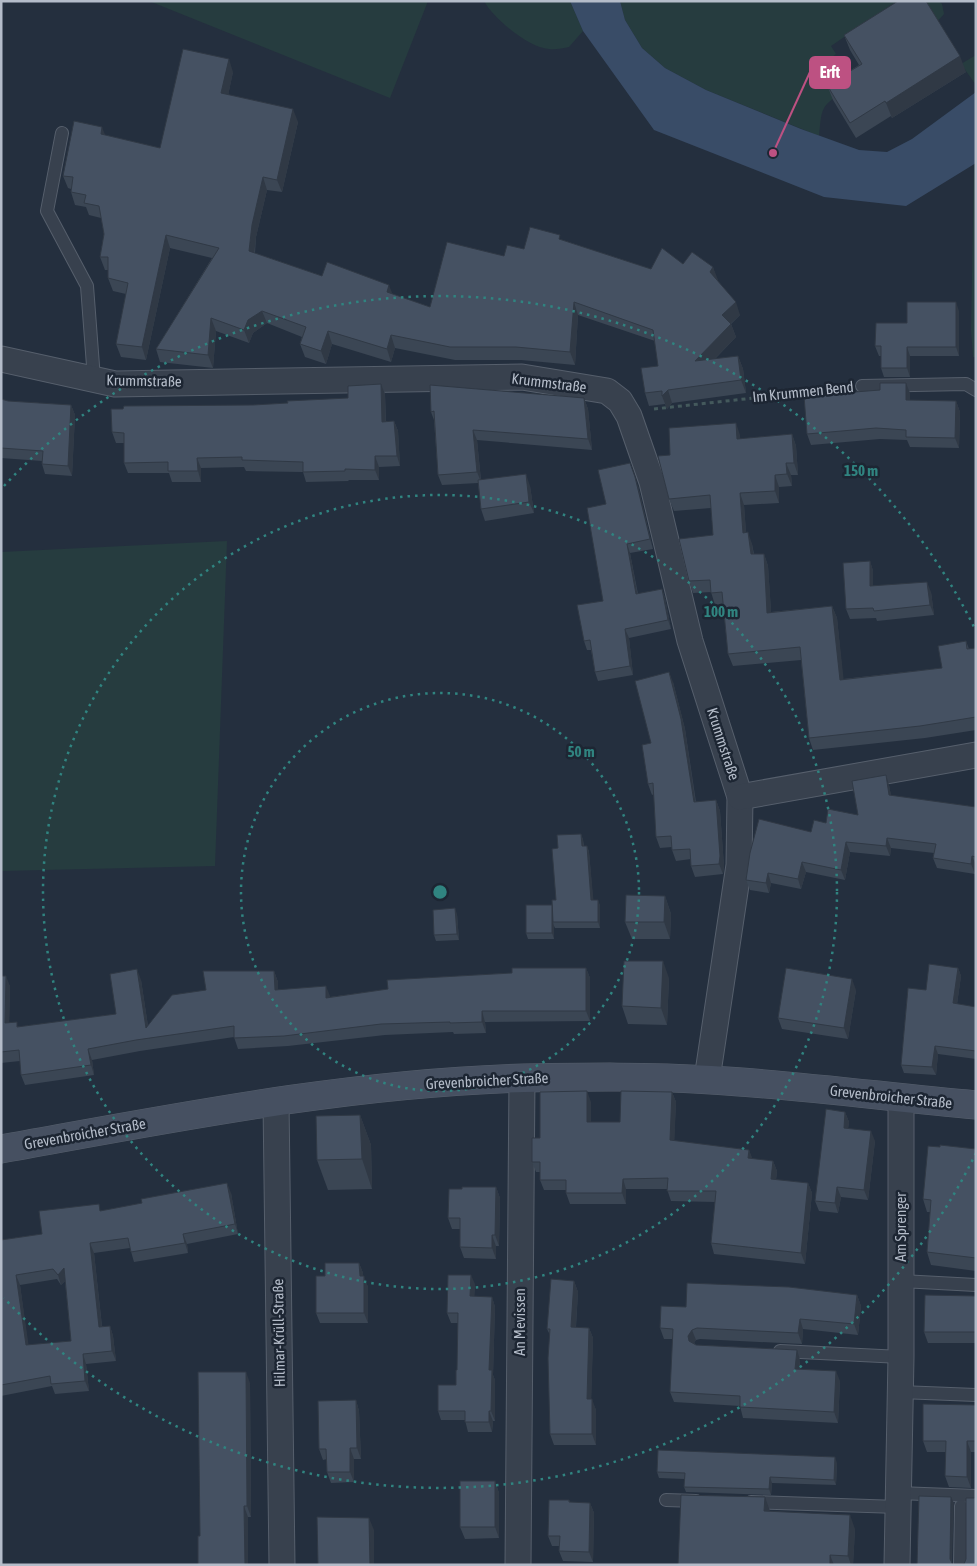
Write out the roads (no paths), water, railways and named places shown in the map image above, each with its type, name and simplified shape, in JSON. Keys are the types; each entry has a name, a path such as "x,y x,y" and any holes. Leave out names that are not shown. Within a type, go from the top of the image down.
{"street":[{"name":"Krummstraße","path":"1,359 115,384 522,377 607,391 620,401 629,416 652,482 690,641 740,797 738,865 707,1079"},
{"name":"Krummstraße","path":"740,797 976,755"},
{"name":"Grevenbroicher Straße","path":"1,1149 276,1102 402,1086 522,1078 707,1079 976,1105"},
{"name":"An Mevissen","path":"518,1565 522,1078"},
{"name":"Am Sprenger","path":"897,1565 901,1357 900,1098"},
{"name":"Hilmar-Krüll-Straße","path":"276,1102 282,1565"}],"lane":[{"path":"62,133 47,211 87,286 94,379"},
{"name":"Im Krummen Bend","path":"862,386 966,384 976,390"},
{"path":"901,1281 976,1285"},
{"path":"767,1350 901,1357"},
{"path":"900,1392 976,1395"},
{"path":"743,1502 898,1500 976,1496"},
{"path":"666,1500 704,1501"},
{"path":"960,1565 961,1506"}],"water":[{"path":"570,1 620,1 625,20 642,48 665,68 706,90 801,129 859,150 887,152 912,139 976,92 976,163 906,206 824,197 654,130 583,31"}],"place":[{"name":"Erft","path":"773,153"}]}
